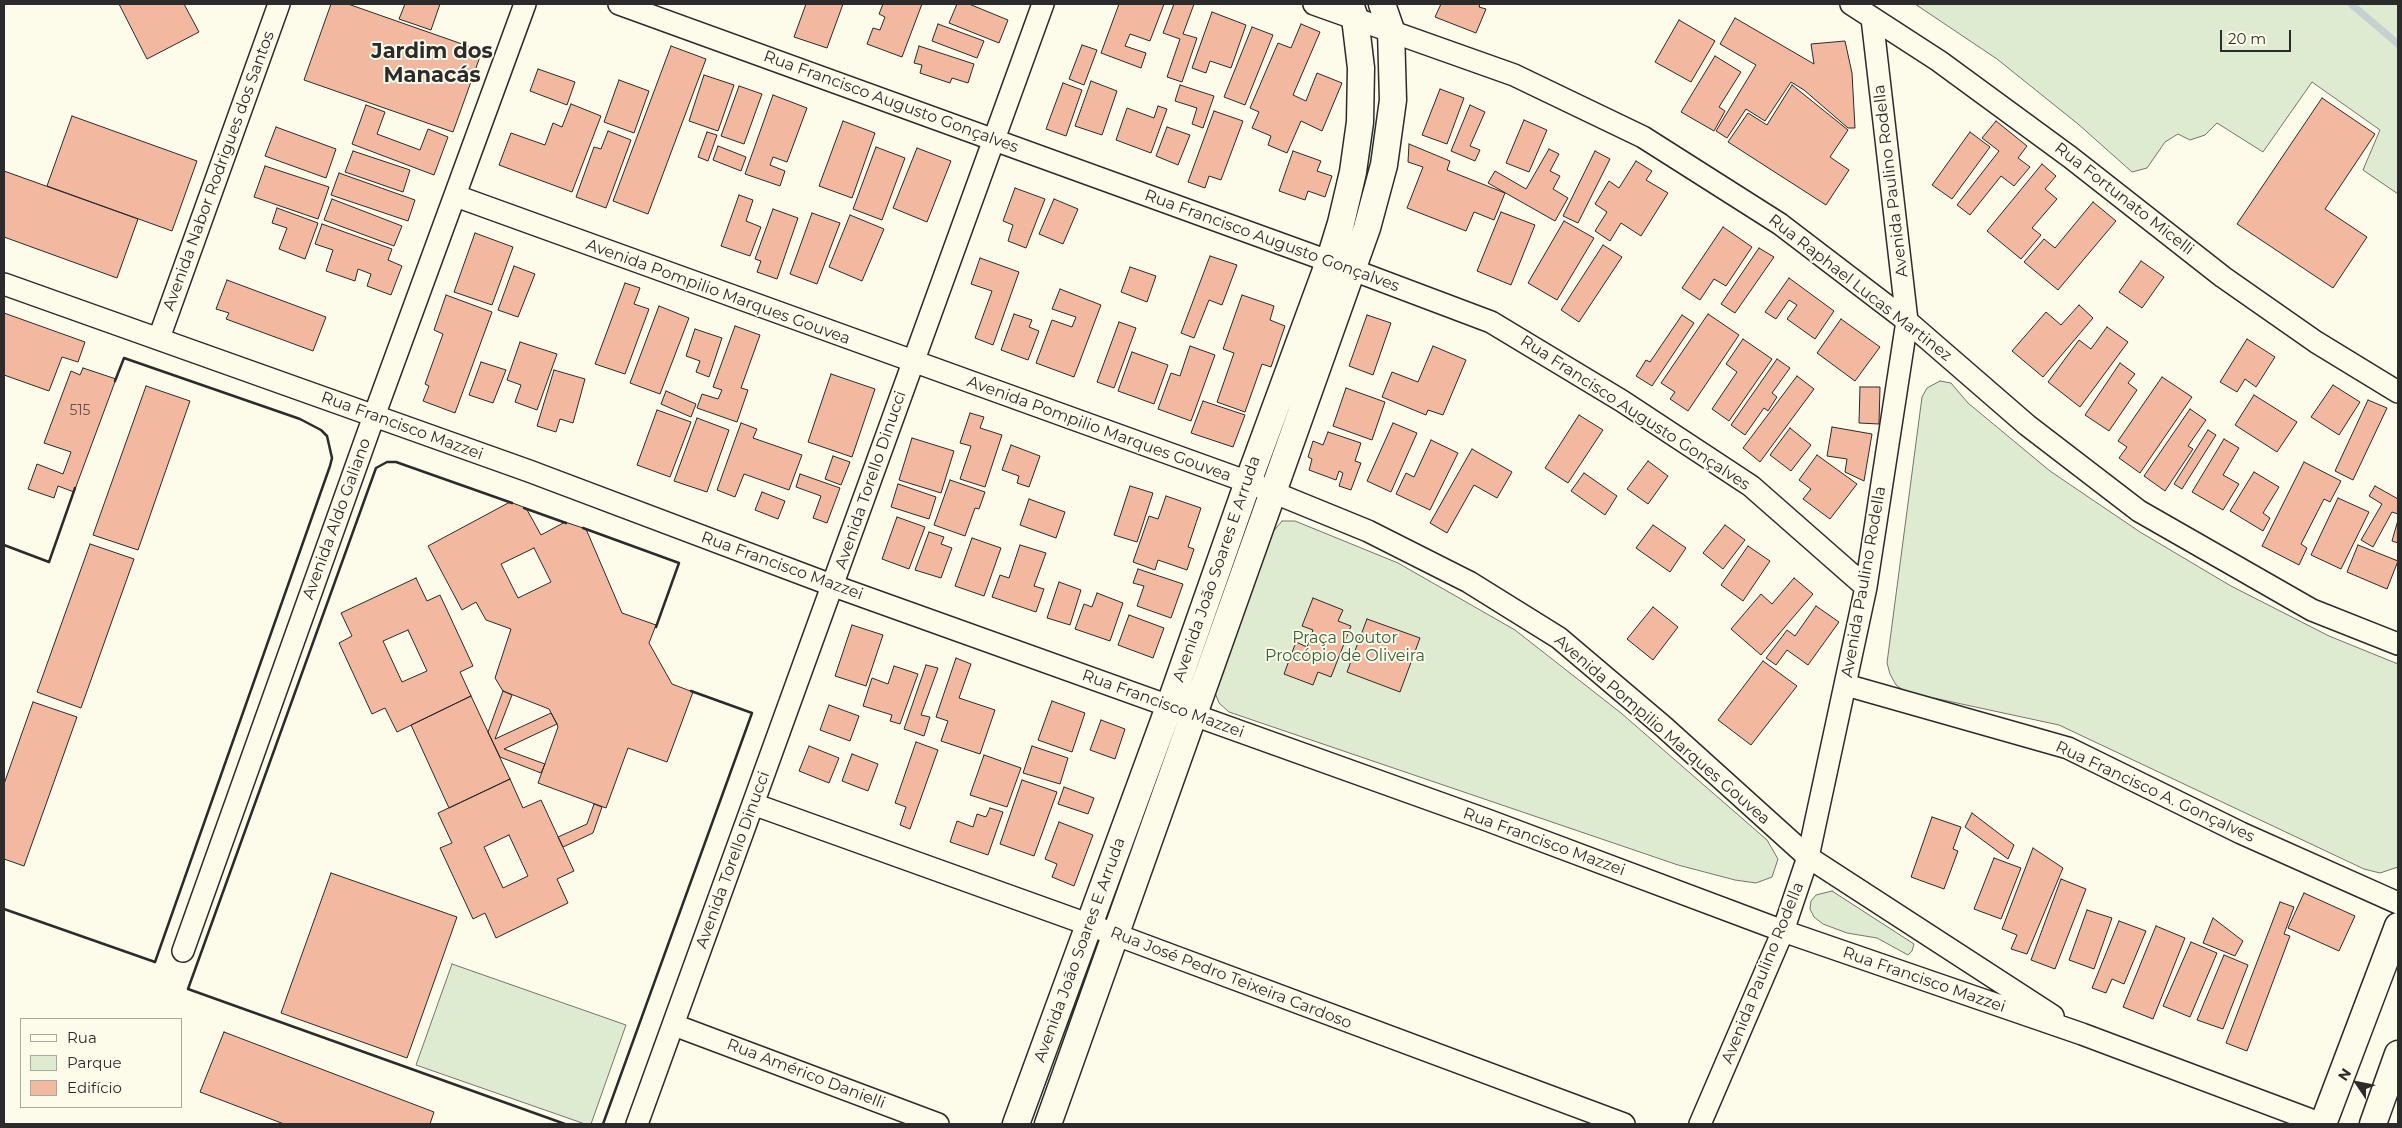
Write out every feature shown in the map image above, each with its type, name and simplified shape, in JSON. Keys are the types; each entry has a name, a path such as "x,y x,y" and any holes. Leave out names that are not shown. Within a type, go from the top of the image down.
{"street":[{"name":"Avenida Nabor Rodrigues dos Santos","path":"159,338 279,4"},
{"name":"Avenida Aldo Galiano","path":"183,952 374,416 525,4"},
{"name":"Rua Francisco Augusto Gonçalves","path":"619,4 1353,270 1491,322 1622,401 1751,486 1866,587"},
{"name":"Avenida Torello Dinucci","path":"638,1124 1043,4"},
{"name":"Rua Raphael Lucas Martinez","path":"1314,4 1353,11 1391,30 1514,75 1643,137 1780,224 1907,320 2027,425 2139,512 2312,610 2398,644"},
{"name":"Avenida João Soares E Arruda","path":"1048,1124 1353,270 1384,165 1393,100 1391,30 1382,4"},
{"name":"Rua Fortunato Micelli","path":"1851,4 1939,61 2070,157 2231,282 2316,342 2398,392"},
{"name":"Avenida João Soares E Arruda","path":"1016,1124 1090,925 1248,482 1329,262 1353,172 1360,122 1361,68 1353,11"},
{"name":"Avenida Paulino Rodella","path":"1700,1124 1783,931 1808,857 1866,587 1907,320 1872,18"},
{"name":"Avenida Pompilio Marques Gouvea","path":"456,196 1248,482 1368,531 1469,582 1559,638 1664,727 1808,857 2082,1034"},
{"name":"Rua Francisco Mazzei","path":"4,284 529,471 834,586 1496,824 1783,931 2082,1034 2322,1124"},
{"name":"Rua Francisco A. Gonçalves","path":"1846,685 2068,748 2241,834 2398,903"},
{"name":"Rua José Pedro Teixeira Cardoso","path":"753,804 1090,925 1624,1124"},
{"path":"2322,1124 2398,926"},
{"name":"Rua Américo Danielli","path":"674,1025 938,1124"},
{"path":"2373,1124 2398,1054"}],"green space":[{"path":"1915,4 2398,4 2398,194 2363,170 2380,130 2312,82 2263,152 2217,123 2205,135 2190,140 2178,134 2165,142 2147,168 2132,172 2078,124 1997,59"},
{"path":"1940,381 1951,383 1968,403 2050,471 2140,532 2231,586 2329,636 2398,664 2398,867 2380,873 2364,869 2059,725 1906,692 1896,685 1887,663 1922,397 1927,388"},
{"name":"Praça Doutor Procópio de Oliveira","path":"1282,521 1295,521 1398,563 1515,630 1621,713 1767,840 1778,859 1772,877 1756,883 1735,880 1678,865 1229,712 1219,703 1214,690 1272,533"},
{"path":"1832,891 1914,944 1912,951 1908,955 1877,938 1847,933 1823,924 1814,917 1810,909 1811,901 1816,895"},
{"path":"452,964 626,1025 591,1124 585,1124 416,1065"}],"building":[{"path":"119,4 184,4 199,32 147,59"},
{"path":"331,4 348,4 482,51 453,132 304,80"},
{"path":"405,4 440,4 431,30 399,19"},
{"path":"806,4 843,4 827,48 794,37"},
{"path":"883,4 922,4 902,57 867,44 873,28 880,30 885,17 879,14"},
{"path":"957,4 969,4 1008,20 999,43 949,23"},
{"path":"1119,4 1164,4 1150,41 1130,34 1125,46 1146,53 1141,68 1101,53"},
{"path":"1174,4 1194,4 1183,34 1197,38 1182,82 1167,77 1180,39 1163,33"},
{"path":"1441,4 1480,4 1479,7 1486,9 1476,33 1435,17"},
{"path":"1212,12 1246,25 1231,68 1210,61 1206,73 1192,68"},
{"path":"1735,18 1814,64 1811,44 1845,41 1852,73 1855,128 1848,128 1804,90 1791,82 1765,121 1746,109 1727,138 1716,131 1756,65 1720,44"},
{"path":"1679,20 1715,41 1691,82 1655,62"},
{"path":"938,24 984,41 977,58 932,41"},
{"path":"1301,24 1320,32 1293,95 1306,101 1317,73 1342,83 1322,131 1301,121 1287,153 1268,145 1271,136 1252,128 1259,112 1250,108 1278,43 1291,48"},
{"path":"1252,27 1273,35 1245,105 1224,97"},
{"path":"1082,45 1097,50 1084,85 1069,79"},
{"path":"671,46 706,59 648,214 613,201"},
{"path":"919,46 974,64 968,83 952,78 950,83 920,73 922,65 914,63"},
{"path":"1715,56 1741,72 1719,107 1725,111 1714,131 1681,112"},
{"path":"538,69 575,82 567,105 530,91"},
{"path":"704,75 734,85 718,131 689,121"},
{"path":"619,80 649,91 634,133 604,122"},
{"path":"1091,81 1117,91 1102,135 1075,126"},
{"path":"1063,83 1082,90 1066,136 1046,129"},
{"path":"1180,85 1214,96 1203,128 1192,124 1197,108 1175,101"},
{"path":"1792,85 1848,130 1830,157 1849,170 1826,205 1728,142 1748,113 1767,125"},
{"path":"739,86 762,94 744,144 721,136"},
{"path":"1440,89 1464,98 1447,144 1422,135"},
{"path":"773,95 807,108 787,162 773,157 770,165 785,171 780,186 745,174"},
{"path":"2322,98 2375,134 2325,209 2367,237 2333,288 2237,224"},
{"path":"571,104 601,116 572,192 499,165 511,133 545,145 553,123 562,127"},
{"path":"366,105 385,112 377,134 420,150 428,129 448,137 434,175 352,144"},
{"path":"1470,105 1485,112 1470,146 1480,150 1475,161 1451,151"},
{"path":"1158,106 1167,109 1151,153 1116,140 1127,108 1154,118"},
{"path":"1214,111 1243,121 1221,180 1209,176 1205,188 1188,182"},
{"path":"72,116 197,161 172,231 47,186"},
{"path":"1524,120 1547,130 1529,172 1506,163"},
{"path":"843,121 875,133 852,198 819,186"},
{"path":"1996,121 2027,146 2018,158 2030,167 2014,186 2001,176 1970,215 1957,205 1999,151 1982,138"},
{"path":"276,127 336,149 326,178 265,156"},
{"path":"1167,127 1190,135 1178,165 1156,156"},
{"path":"608,131 631,140 606,208 576,197 594,147 601,149"},
{"path":"707,132 717,135 708,161 698,157"},
{"path":"1970,132 1990,147 1952,199 1932,185"},
{"path":"1409,144 1450,161 1447,170 1505,193 1494,220 1474,212 1466,231 1407,208 1423,167 1408,162"},
{"path":"718,146 746,157 741,171 713,160"},
{"path":"876,147 905,158 882,220 853,209"},
{"path":"917,148 951,161 927,222 893,208"},
{"path":"1549,149 1559,154 1550,171 1560,176 1553,189 1568,198 1555,221 1488,183 1495,171 1526,189"},
{"path":"353,151 410,170 403,192 345,172"},
{"path":"1293,151 1321,161 1317,171 1332,176 1325,197 1308,191 1305,200 1279,191"},
{"path":"1595,151 1610,159 1578,223 1563,216"},
{"path":"1636,161 1652,171 1646,180 1668,193 1641,236 1621,223 1610,241 1595,231 1607,212 1595,204 1609,181 1619,188"},
{"path":"2042,164 2056,176 2045,189 2057,199 2032,228 2041,235 2021,259 1987,231"},
{"path":"265,166 329,187 318,219 254,197"},
{"path":"4,171 138,219 117,278 4,237"},
{"path":"339,173 415,200 408,221 331,195"},
{"path":"1015,188 1045,199 1026,248 1008,241 1013,225 1003,221"},
{"path":"739,195 753,200 746,221 761,227 750,256 721,246"},
{"path":"332,199 402,226 394,246 324,220"},
{"path":"1054,199 1078,209 1063,244 1039,234"},
{"path":"2093,202 2116,221 2058,290 2024,262 2044,239 2055,248"},
{"path":"277,208 318,223 305,259 279,249 287,228 272,223"},
{"path":"773,209 798,218 777,279 757,272 761,261 755,259"},
{"path":"1501,212 1535,225 1511,285 1477,271"},
{"path":"812,213 840,223 817,284 790,274"},
{"path":"850,215 884,229 862,281 829,267"},
{"path":"1564,221 1594,238 1557,300 1528,283"},
{"path":"322,224 392,249 388,260 402,266 391,295 367,286 371,274 358,269 355,281 326,271 333,250 315,244"},
{"path":"1723,227 1752,247 1726,286 1714,279 1700,300 1682,288"},
{"path":"475,233 513,247 492,305 454,292"},
{"path":"1603,245 1622,257 1579,322 1561,310"},
{"path":"1759,248 1774,257 1735,313 1721,304"},
{"path":"1210,256 1237,265 1222,305 1209,300 1194,338 1181,333"},
{"path":"980,258 1019,272 993,345 975,338 992,291 971,284"},
{"path":"2141,261 2164,277 2142,308 2119,292"},
{"path":"514,266 535,274 518,317 498,310"},
{"path":"1130,267 1156,276 1147,302 1121,292"},
{"path":"1789,278 1834,311 1815,339 1787,319 1797,305 1789,300 1776,319 1765,312"},
{"path":"227,280 326,317 313,351 226,319 229,313 216,309"},
{"path":"625,283 640,288 634,304 649,309 625,374 595,364"},
{"path":"1060,289 1101,305 1074,377 1036,363 1052,320 1072,327 1076,317 1052,309"},
{"path":"446,295 492,312 455,413 423,401 429,386 425,384 443,334 434,330"},
{"path":"1242,295 1274,306 1270,320 1285,326 1271,367 1262,364 1245,412 1217,402 1234,353 1223,349"},
{"path":"2079,305 2093,318 2043,377 2012,351 2046,312 2061,325"},
{"path":"659,306 689,318 660,394 630,383"},
{"path":"4,313 85,342 78,362 62,357 49,391 4,375"},
{"path":"1014,314 1032,320 1029,327 1039,331 1028,360 1001,350"},
{"path":"1708,314 1739,335 1688,411 1670,399 1675,392 1661,383"},
{"path":"1367,315 1391,323 1373,375 1349,366"},
{"path":"1682,315 1694,323 1652,386 1636,376 1646,360 1650,362"},
{"path":"1841,319 1880,347 1855,381 1817,353"},
{"path":"1119,322 1136,328 1114,388 1097,382"},
{"path":"735,326 760,335 741,388 748,390 737,422 697,408 702,394 718,399 722,390 713,387"},
{"path":"2107,327 2128,342 2080,407 2048,382 2079,340 2091,349"},
{"path":"695,329 722,338 709,377 696,372 700,361 686,356"},
{"path":"1743,339 1772,359 1729,421 1712,409 1737,372 1726,364"},
{"path":"2247,339 2275,357 2256,387 2245,379 2237,392 2220,382"},
{"path":"520,342 557,354 537,410 515,402 521,385 507,380"},
{"path":"1190,346 1215,355 1191,421 1158,409 1171,373 1180,376"},
{"path":"1433,346 1466,360 1443,415 1428,410 1426,415 1382,397 1392,372 1418,382"},
{"path":"1132,352 1168,365 1154,404 1118,391"},
{"path":"1777,359 1790,368 1772,393 1777,397 1768,411 1764,408 1745,435 1731,425"},
{"path":"481,362 506,370 493,403 469,395"},
{"path":"2120,363 2135,374 2128,383 2137,390 2109,431 2085,415"},
{"path":"83,368 116,379 74,492 58,486 54,498 28,489 37,464 63,474 71,452 44,443 71,371 80,375"},
{"path":"554,370 585,379 573,423 560,419 556,432 537,426"},
{"path":"831,374 875,389 852,457 808,442"},
{"path":"1797,376 1814,389 1760,462 1743,448"},
{"path":"2162,377 2192,397 2140,473 2119,458 2127,447 2118,441"},
{"path":"2333,385 2360,402 2339,435 2311,417"},
{"path":"146,386 190,401 138,550 93,535"},
{"path":"1860,387 1880,387 1879,424 1859,423"},
{"path":"1346,388 1385,402 1372,440 1333,426"},
{"path":"666,391 696,404 691,417 661,404"},
{"path":"2254,395 2297,422 2277,452 2235,425"},
{"path":"2368,400 2387,408 2353,480 2335,471"},
{"path":"1203,401 1245,415 1233,447 1191,433"},
{"path":"2190,409 2206,420 2188,446 2193,449 2165,491 2144,476"},
{"path":"657,410 691,422 670,477 637,465"},
{"path":"970,413 984,417 980,428 1002,435 985,487 960,479 971,446 960,443"},
{"path":"1579,415 1603,430 1568,483 1545,468"},
{"path":"697,418 729,430 707,492 674,481"},
{"path":"741,423 757,429 753,438 802,455 789,490 744,474 735,497 717,490"},
{"path":"1393,423 1417,433 1391,492 1367,481"},
{"path":"1832,427 1872,434 1864,481 1845,472 1847,459 1827,456"},
{"path":"1790,428 1811,445 1791,471 1770,455"},
{"path":"2208,430 2216,435 2182,489 2174,484"},
{"path":"1328,432 1361,443 1355,461 1361,463 1351,490 1339,486 1343,473 1339,471 1336,480 1309,470 1312,459 1308,457 1313,441 1323,445"},
{"path":"912,438 954,451 941,493 899,480"},
{"path":"2224,439 2239,448 2223,475 2239,484 2223,510 2192,492"},
{"path":"1431,440 1458,453 1430,510 1396,494 1406,473 1414,477"},
{"path":"1011,445 1040,456 1029,487 1017,483 1019,476 1002,470"},
{"path":"1472,449 1512,472 1497,498 1474,485 1447,533 1430,523"},
{"path":"1817,455 1857,484 1830,519 1803,499 1811,489 1799,480"},
{"path":"833,456 850,462 841,485 825,479"},
{"path":"1648,461 1668,476 1648,504 1627,489"},
{"path":"2304,462 2341,481 2330,502 2324,499 2301,544 2307,548 2299,565 2262,546"},
{"path":"2254,472 2279,487 2263,513 2270,518 2263,531 2230,511"},
{"path":"1584,473 1617,496 1605,515 1571,491"},
{"path":"800,474 840,488 827,523 813,518 821,496 796,487"},
{"path":"950,480 985,492 979,509 975,508 965,536 934,525"},
{"path":"898,484 936,497 929,519 891,507"},
{"path":"1130,486 1153,493 1137,542 1114,535"},
{"path":"2375,486 2398,499 2398,514 2392,512 2373,547 2361,540 2382,504 2369,496"},
{"path":"762,492 785,501 778,519 755,510"},
{"path":"1166,496 1201,508 1188,547 1194,549 1187,570 1158,560 1155,570 1133,562 1149,516 1158,519"},
{"path":"2338,498 2369,512 2341,569 2311,555"},
{"path":"1029,499 1065,512 1056,538 1020,525"},
{"path":"510,502 526,508 541,535 565,522 586,529 622,613 656,625 649,643 672,684 693,692 667,762 628,748 606,808 538,783 558,727 557,724 549,709 503,691 495,678 511,629 486,620 476,602 462,610 428,546","holes":["534,548 551,582 518,598 501,564"]},
{"path":"897,517 925,527 909,569 882,559"},
{"path":"2398,520 2398,543 2392,541"},
{"path":"1653,525 1686,548 1670,572 1636,548"},
{"path":"1725,525 1745,540 1723,569 1703,553"},
{"path":"929,532 944,537 941,544 952,548 941,578 915,570"},
{"path":"972,538 1001,548 984,596 955,586"},
{"path":"90,544 134,559 81,708 37,692"},
{"path":"1020,545 1046,553 1034,586 1044,589 1036,612 992,597 1000,575 1009,578"},
{"path":"2358,545 2398,561 2387,589 2347,572"},
{"path":"1748,546 1770,561 1743,601 1721,585"},
{"path":"1138,569 1183,584 1171,618 1137,606 1144,586 1133,583"},
{"path":"416,578 427,601 440,595 473,666 460,672 471,696 397,732 385,708 372,714 339,643 352,636 341,613","holes":["408,630 427,671 402,682 383,641"]},
{"path":"1794,578 1813,594 1761,655 1731,629 1761,594 1772,604"},
{"path":"1059,582 1081,590 1070,625 1047,618"},
{"path":"1097,593 1123,603 1110,641 1075,629 1084,604 1092,607"},
{"path":"1313,598 1343,610 1338,621 1351,626 1331,677 1318,672 1313,685 1284,674 1296,642 1307,647 1313,630 1302,626"},
{"path":"1816,606 1839,622 1808,665 1787,650 1776,665 1766,658 1787,630 1795,636"},
{"path":"1653,607 1678,627 1653,660 1627,639"},
{"path":"1129,615 1164,628 1153,658 1118,645"},
{"path":"1367,619 1420,638 1400,692 1347,672"},
{"path":"852,625 883,635 866,686 835,676"},
{"path":"956,658 971,664 959,698 995,710 980,754 941,741 948,721 936,717"},
{"path":"1763,661 1797,686 1751,745 1718,720"},
{"path":"926,665 938,668 921,715 930,717 924,736 904,729"},
{"path":"894,666 918,674 900,724 890,721 892,715 863,706 872,678 888,684"},
{"path":"503,691 512,695 495,739 551,713 557,724 504,749 545,764 541,773 500,757 488,732"},
{"path":"471,696 510,779 449,808 411,725"},
{"path":"1052,701 1085,713 1072,752 1038,740"},
{"path":"33,702 77,717 24,866 4,859 4,784"},
{"path":"829,705 859,716 850,741 820,730"},
{"path":"1101,720 1125,729 1115,759 1090,750"},
{"path":"916,742 938,750 910,829 900,825 906,807 895,803"},
{"path":"809,746 839,758 829,783 799,771"},
{"path":"1032,746 1068,758 1060,784 1023,773"},
{"path":"852,754 878,764 868,791 842,781"},
{"path":"984,755 1021,768 1007,807 970,795"},
{"path":"510,779 523,808 541,800 574,871 557,879 568,903 496,938 485,913 473,919 440,848 452,843 438,813","holes":["509,835 528,876 503,888 484,847"]},
{"path":"1022,780 1057,792 1034,856 1000,844"},
{"path":"1064,787 1094,798 1088,814 1058,804"},
{"path":"594,804 602,807 593,833 563,847 558,837 587,824"},
{"path":"990,808 1003,812 988,855 950,842 957,821 973,827 977,814 986,817"},
{"path":"1972,813 2014,845 2008,859 1965,827"},
{"path":"1932,817 1961,827 1953,849 1958,851 1944,889 1911,877"},
{"path":"1059,822 1093,835 1074,886 1052,877 1057,864 1045,859"},
{"path":"2033,848 2063,868 2027,954 2011,949 2017,935 2002,929"},
{"path":"1994,858 2021,868 2001,919 1974,909"},
{"path":"331,873 457,917 407,1058 281,1013"},
{"path":"2061,879 2086,889 2055,969 2031,960"},
{"path":"2304,893 2355,916 2339,951 2288,928"},
{"path":"2280,902 2294,907 2284,934 2290,936 2247,1051 2226,1043"},
{"path":"2087,910 2112,918 2094,969 2069,960"},
{"path":"2213,918 2243,941 2235,956 2203,943"},
{"path":"2119,921 2146,931 2124,984 2112,979 2106,993 2092,988"},
{"path":"2156,926 2185,938 2153,1019 2123,1007"},
{"path":"2191,942 2217,953 2190,1017 2163,1006"},
{"path":"2224,955 2248,965 2223,1029 2197,1020"},
{"path":"224,1032 434,1112 430,1124 284,1124 200,1092"}],"waterway":[{"path":"2351,4 2398,44"}],"wall":[{"path":"4,909 155,962 332,458 327,436 321,430 300,419 124,358 115,381"},
{"path":"512,503 396,462 387,462 376,468 188,989 565,1124"},
{"path":"4,545 49,562 75,488"},
{"path":"524,508 566,523"},
{"path":"583,528 679,563 656,627"},
{"path":"603,1124 752,713 691,691"}],"district":[{"name":"Jardim dos Manacás","path":"432,64"}]}
